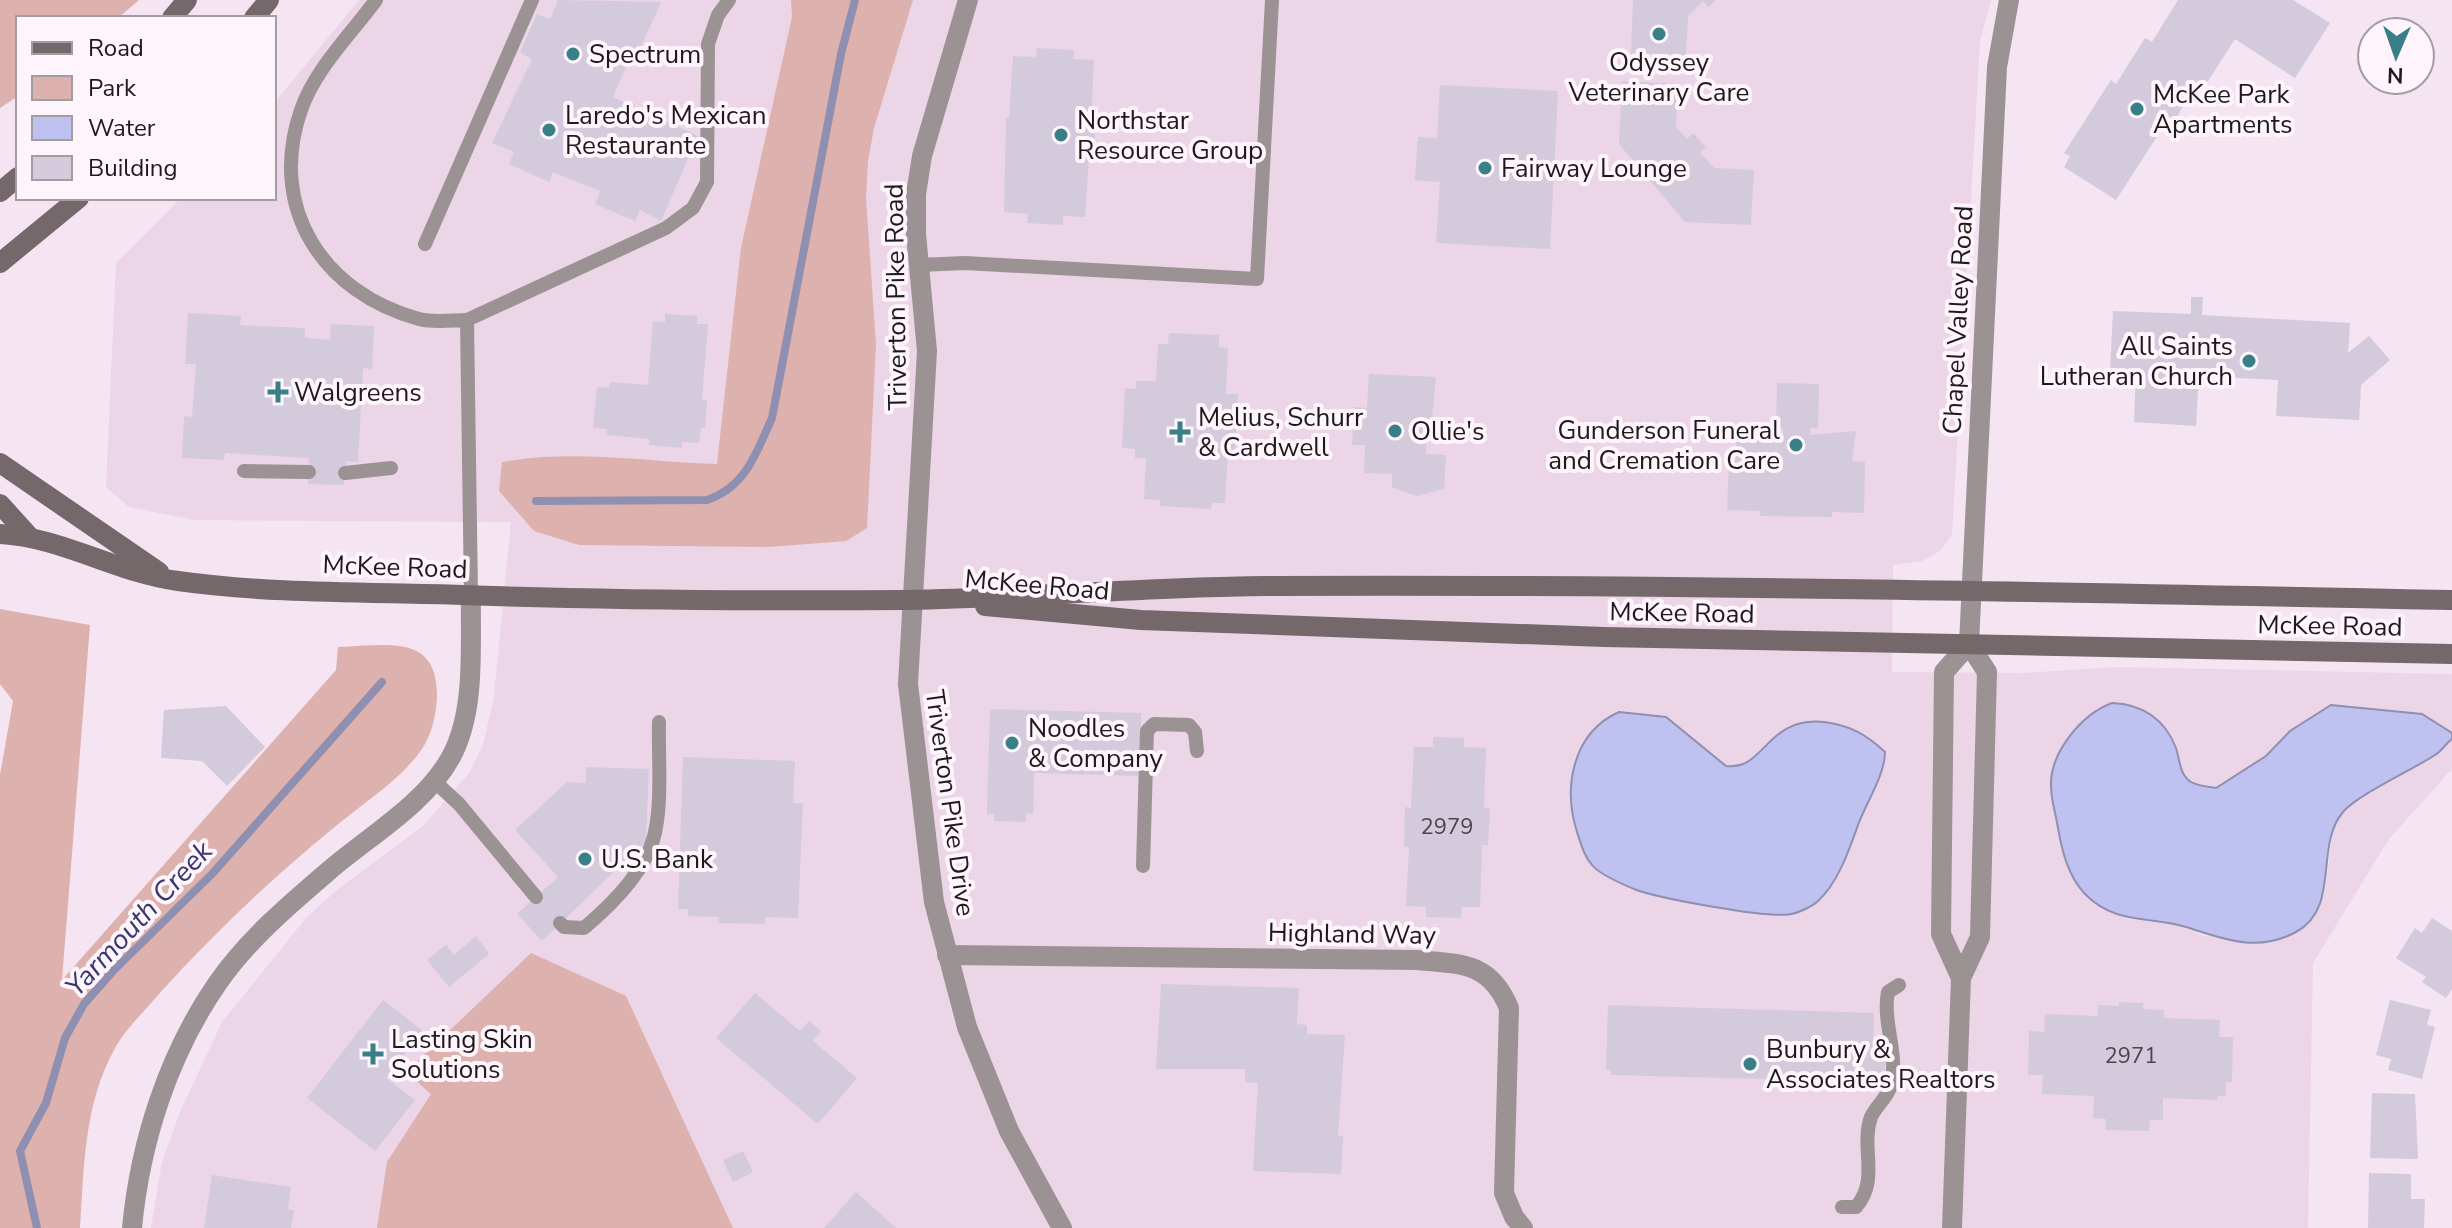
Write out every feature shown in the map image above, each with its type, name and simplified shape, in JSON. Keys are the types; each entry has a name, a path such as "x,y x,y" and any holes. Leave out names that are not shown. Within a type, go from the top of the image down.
{"main road":[{"path":"174,16 187,0"},
{"path":"256,16 269,0"},
{"path":"0,192 16,179"},
{"path":"0,263 77,200"},
{"path":"0,463 172,581"},
{"name":"McKee Road","path":"0,504 28,535"},
{"name":"McKee Road","path":"0,534 28,535 98,560 172,581 241,587 471,596 912,600 1156,587 1971,589 2452,600"},
{"name":"McKee Road","path":"912,600 1141,620 1604,637 2452,654"}],"street":[{"name":"Triverton Pike Road","path":"912,600 927,351 916,194 922,156 968,0"},
{"name":"Chapel Valley Road","path":"1952,1228 1961,978 1980,937 1987,672 1969,644 1997,67 2009,0"},
{"path":"132,1228 136,1184 151,1123 178,1057 216,984 288,907 403,811 451,757 462,725 469,682 471,596"},
{"name":"Triverton Pike Drive","path":"912,600 908,684 925,850 947,955 967,1027 1009,1131 1062,1228"},
{"name":"Chapel Valley Road","path":"1961,978 1941,934 1944,672 1969,644"},
{"name":"Highland Way","path":"947,955 1417,960 1475,968 1491,977 1509,1008 1504,1193 1514,1217 1523,1228"}],"lane":[{"path":"376,0 315,81 301,109 292,146 291,180 308,241 333,274 374,303 422,320 467,320 666,228 693,208 707,182 708,44 718,15 729,0"},
{"path":"425,244 532,0"},
{"path":"919,265 965,263 1257,279 1272,0"},
{"path":"467,320 471,596"},
{"path":"345,473 391,468"},
{"path":"244,471 309,472"},
{"path":"560,923 564,927 584,928 608,908 648,854 656,824 659,722"},
{"path":"1143,866 1147,731 1154,724 1189,725 1195,732 1197,751"},
{"path":"433,780 459,804 536,897"},
{"path":"1842,1207 1856,1207 1869,1185 1870,1119 1891,1086 1892,1040 1884,1011 1888,992 1899,985"}],"shaded area":[{"path":"359,0 1991,0 1980,41 1952,535 1940,551 1922,561 1893,565 1892,672 2024,673 2115,667 2452,674 2452,733 2422,714 2331,705 2290,731 2266,756 2216,789 2190,782 2180,769 2176,749 2112,703 2096,709 2073,732 2050,785 2061,846 2072,877 2086,896 2128,919 2176,925 2205,936 2300,931 2317,910 2325,892 2333,830 2343,811 2400,773 2434,756 2452,739 2452,769 2389,839 2313,963 2308,1228 151,1228 162,1162 180,1112 222,1022 306,918 338,889 423,826 469,773 483,745 494,696 511,522 194,520 129,507 106,487 116,263 179,200 276,200 276,101"}],"green space":[{"path":"0,0 139,0 120,16 16,16 16,97 0,108"},
{"path":"791,0 913,0 874,128 868,161 866,198 876,344 867,528 846,541 769,547 579,545 534,531 499,491 502,462 583,456 717,464 741,248 792,17"},
{"path":"0,609 90,625 62,980 336,670 338,647 406,647 419,652 429,662 435,676 437,697 433,724 413,761 242,909 179,972 118,1042 104,1071 91,1114 80,1228 0,1228 0,775 13,701 0,684"},
{"path":"531,953 626,996 733,1228 377,1228 387,1162 431,1094 406,1072"}],"water":[{"path":"2112,703 2133,706 2159,721 2176,748 2187,779 2216,788 2266,756 2290,731 2331,705 2422,714 2452,733 2452,739 2435,755 2373,790 2343,812 2334,826 2323,892 2310,921 2282,938 2268,942 2241,942 2109,911 2085,894 2074,879 2060,837 2052,797 2052,773 2062,748 2079,725"},
{"path":"1619,712 1666,717 1726,766 1750,760 1778,735 1805,722 1824,722 1857,731 1885,752 1879,779 1842,866 1825,894 1813,905 1794,913 1760,913 1646,893 1596,869 1585,854 1577,832 1571,798 1572,780 1581,748 1591,733"}],"building":[{"path":"558,0 661,2 632,67 627,65 613,97 698,136 661,221 640,210 635,221 595,204 600,191 553,172 549,182 509,164 514,152 492,143 532,59 520,52 537,14 550,19"},
{"name":"Odyssey Veterinary Care","path":"1633,0 1716,0 1708,7 1703,1 1688,16 1686,55 1631,53"},
{"name":"McKee Park Apartments","path":"2178,0 2293,0 2330,23 2295,78 2235,39 2203,89 2197,85 2167,132 2162,129 2116,200 2064,167 2070,156 2064,153 2111,80 2116,84 2145,38 2152,42"},
{"path":"1037,48 1074,50 1073,59 1094,60 1091,123 1096,123 1094,156 1089,156 1085,217 1063,216 1063,225 1027,223 1028,214 1004,212 1006,118 1009,118 1013,56 1036,57"},
{"path":"1622,81 1678,84 1676,127 1687,139 1693,133 1706,147 1700,153 1714,168 1754,170 1751,225 1685,222 1619,144"},
{"name":"Fairway Lounge","path":"1440,85 1558,91 1550,249 1436,243 1440,182 1415,180 1418,137 1437,138"},
{"name":"All Saints Lutheran Church","path":"2191,297 2203,297 2202,315 2350,323 2348,353 2369,336 2390,360 2361,385 2359,420 2276,416 2278,380 2199,376 2196,426 2134,422 2136,372 2110,371 2113,311 2191,314"},
{"name":"Walgreens","path":"188,313 241,316 240,325 305,328 305,338 330,340 331,324 374,326 372,369 363,368 358,462 346,461 344,485 308,484 309,458 225,453 224,460 182,458 184,416 192,417 196,364 185,364"},
{"path":"665,314 697,316 697,324 708,324 702,399 707,400 705,428 701,428 699,443 682,442 682,448 649,445 649,439 607,435 607,429 593,428 597,387 609,388 610,382 648,385 653,321 665,322"},
{"name":"Melius, Schurr & Cardwell","path":"1169,333 1219,335 1219,347 1228,348 1226,394 1238,394 1235,452 1228,451 1225,503 1212,503 1211,509 1160,506 1160,500 1144,499 1146,458 1135,458 1135,449 1122,448 1125,388 1136,389 1136,381 1156,381 1158,344 1168,344"},
{"name":"Ollie's","path":"1369,374 1436,377 1432,418 1438,419 1437,436 1427,435 1426,454 1446,455 1444,489 1416,496 1392,487 1392,474 1364,473 1365,445 1352,445 1354,407 1367,408"},
{"name":"Gunderson Funeral and Cremation Care","path":"1777,383 1819,384 1818,428 1810,428 1810,435 1856,431 1852,461 1865,462 1864,513 1832,512 1832,517 1760,516 1761,511 1727,510 1729,459 1736,460 1736,430 1783,435 1783,428 1776,427"},
{"path":"226,706 265,747 227,786 202,761 161,758 164,710"},
{"path":"990,709 1141,713 1140,776 1034,773 1033,814 1026,813 1026,822 994,821 994,814 987,814"},
{"path":"1433,737 1464,738 1464,747 1486,748 1484,808 1490,809 1488,845 1482,845 1480,907 1462,907 1461,918 1426,917 1426,907 1406,906 1409,847 1404,847 1405,807 1411,808 1414,747 1433,747"},
{"path":"683,757 795,761 793,803 803,803 798,918 765,917 765,924 719,923 719,917 688,916 688,909 678,909"},
{"name":"U.S. Bank","path":"586,767 649,769 646,841 542,941 517,914 558,877 515,830 567,782 586,783"},
{"path":"2432,918 2452,931 2452,989 2446,998 2422,982 2426,977 2396,958 2415,928 2422,933"},
{"path":"476,936 489,954 449,987 427,960 446,945 454,955"},
{"path":"1161,984 1299,988 1297,1024 1307,1025 1307,1034 1345,1035 1338,1136 1343,1136 1341,1174 1253,1171 1258,1083 1245,1082 1245,1069 1156,1069"},
{"path":"755,993 800,1031 809,1021 821,1031 813,1041 857,1078 818,1124 716,1038"},
{"name":"Lasting Skin Solutions","path":"383,1000 423,1031 386,1078 415,1100 375,1151 307,1098"},
{"path":"2390,1000 2431,1010 2427,1025 2435,1027 2422,1079 2388,1070 2391,1059 2376,1055"},
{"path":"2119,1002 2143,1003 2143,1009 2164,1010 2164,1018 2220,1020 2219,1037 2233,1037 2232,1082 2226,1082 2226,1096 2217,1096 2217,1100 2163,1098 2163,1120 2150,1120 2149,1131 2105,1130 2106,1119 2093,1118 2094,1096 2042,1094 2043,1075 2028,1075 2029,1031 2044,1032 2045,1014 2097,1016 2098,1005 2119,1006"},
{"path":"1608,1005 1874,1013 1873,1046 1886,1046 1885,1075 1872,1075 1872,1082 1611,1075 1611,1070 1606,1070"},
{"path":"2372,1093 2415,1094 2418,1159 2370,1158"},
{"path":"743,1151 753,1172 733,1182 723,1160"},
{"path":"2369,1173 2411,1174 2411,1199 2425,1199 2424,1228 2368,1228"},
{"path":"212,1175 291,1187 288,1209 294,1210 291,1228 204,1228"},
{"path":"856,1192 896,1228 824,1228"}],"waterway":[{"path":"536,501 707,500 731,487 748,467 772,418 841,54 855,0"},
{"name":"Yarmouth Creek","path":"37,1228 20,1151 46,1103 65,1038 84,1004 113,971 212,874 382,682"}],"place":[{"name":"Odyssey Veterinary Care","path":"1659,34"},
{"name":"Spectrum","path":"573,54"},
{"name":"McKee Park Apartments","path":"2137,109"},
{"name":"Laredo's Mexican Restaurante","path":"549,130"},
{"name":"Northstar Resource Group","path":"1061,135"},
{"name":"Fairway Lounge","path":"1485,168"},
{"name":"All Saints Lutheran Church","path":"2249,361"},
{"name":"Walgreens","path":"278,392"},
{"name":"Ollie's","path":"1395,431"},
{"name":"Melius, Schurr & Cardwell","path":"1180,432"},
{"name":"Gunderson Funeral and Cremation Care","path":"1796,445"},
{"name":"Noodles & Company","path":"1012,743"},
{"name":"U.S. Bank","path":"585,859"},
{"name":"Lasting Skin Solutions","path":"373,1054"},
{"name":"Bunbury & Associates Realtors","path":"1750,1064"}]}
